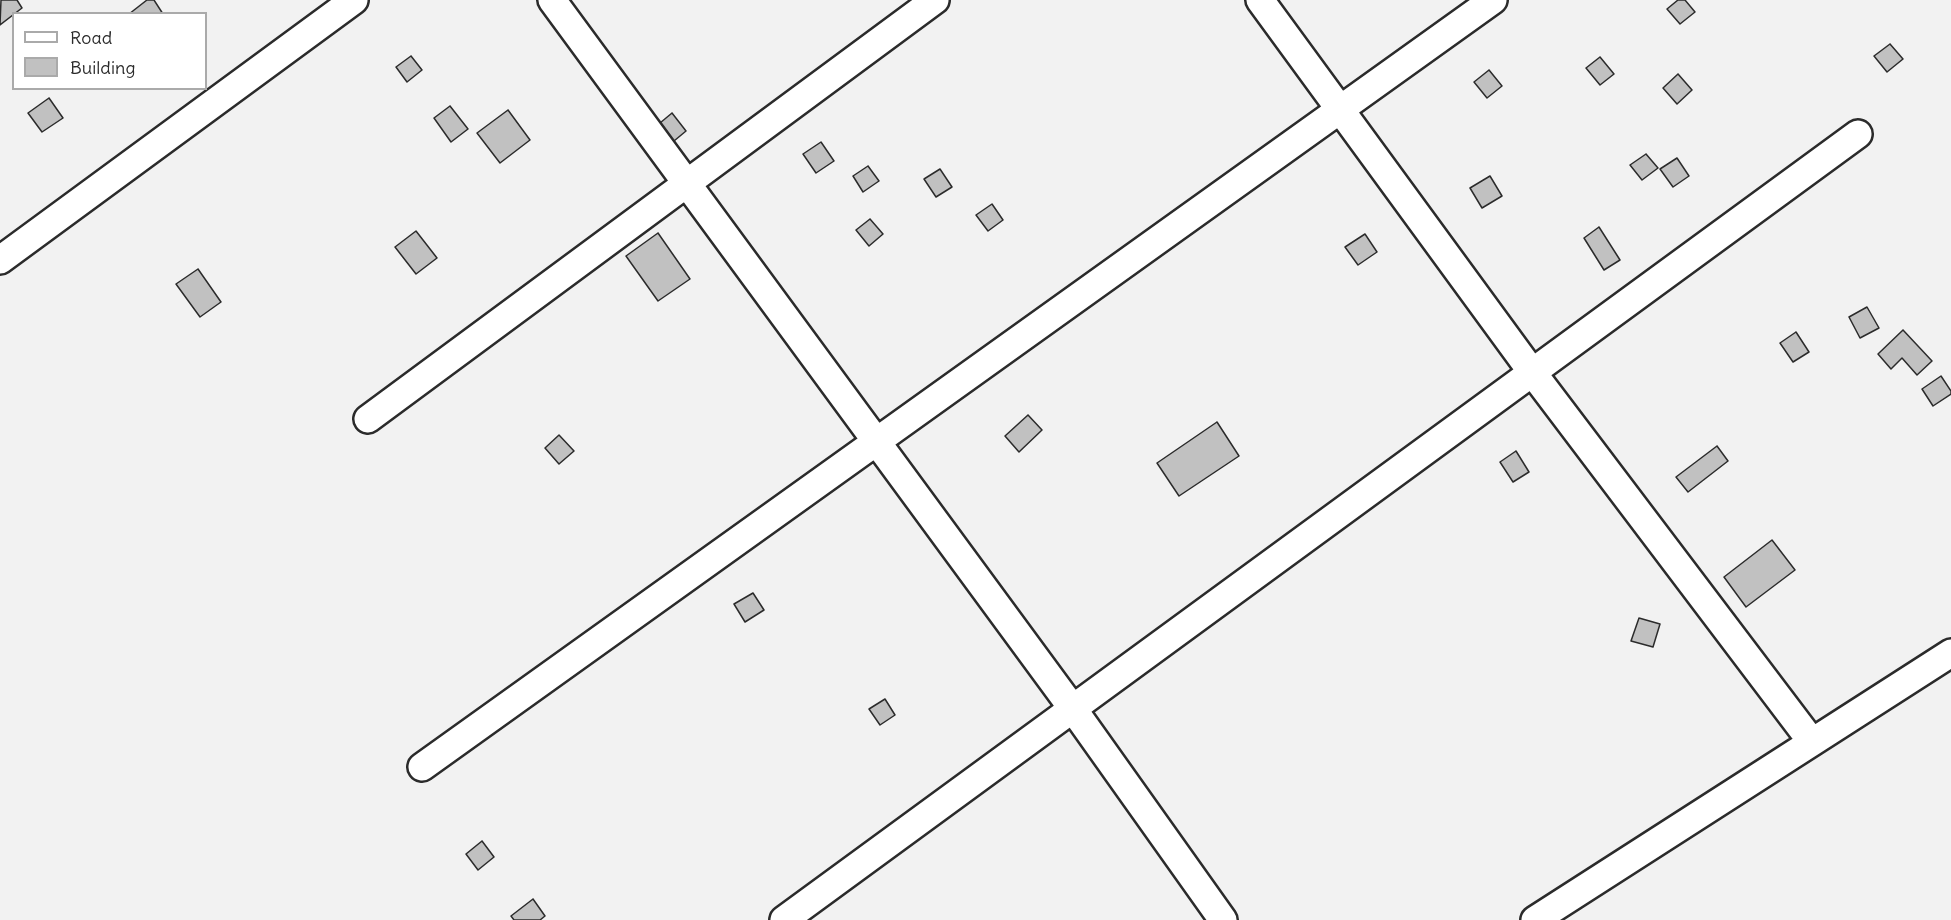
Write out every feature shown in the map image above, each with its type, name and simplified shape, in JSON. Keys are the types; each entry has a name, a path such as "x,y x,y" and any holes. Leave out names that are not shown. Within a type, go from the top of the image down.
{"street":[{"path":"0,260 354,0"},
{"path":"552,0 1073,708 1223,920"},
{"path":"368,419 935,0"},
{"path":"1260,0 1533,372 1812,742"},
{"path":"422,766 1493,0"},
{"path":"784,920 1858,134"},
{"path":"1535,920 1951,653"}],"building":[{"path":"1,0 17,0 22,8 12,12 12,16 0,25"},
{"path":"147,0 154,0 162,12 132,12"},
{"path":"1678,0 1685,0 1695,12 1680,24 1667,9"},
{"path":"1890,44 1903,59 1887,72 1874,56"},
{"path":"411,56 422,70 407,82 396,67"},
{"path":"1600,57 1614,74 1600,85 1586,68"},
{"path":"1489,70 1502,86 1487,98 1474,82"},
{"path":"1678,74 1692,90 1677,104 1663,88"},
{"path":"49,98 63,118 42,132 28,113"},
{"path":"450,106 468,129 451,142 434,118"},
{"path":"508,110 530,140 500,163 477,133"},
{"path":"672,113 686,131 668,146 654,128"},
{"path":"821,142 834,161 816,173 803,154"},
{"path":"1646,154 1658,168 1642,180 1630,165"},
{"path":"1677,158 1689,176 1673,187 1660,169"},
{"path":"868,166 879,181 863,192 853,176"},
{"path":"940,169 952,187 936,197 924,179"},
{"path":"1490,176 1502,196 1482,208 1470,188"},
{"path":"992,204 1003,220 988,231 976,215"},
{"path":"870,219 883,234 869,246 856,230"},
{"path":"1599,227 1620,260 1604,270 1584,238"},
{"path":"416,231 437,258 416,274 395,247"},
{"path":"658,233 690,279 658,301 626,256"},
{"path":"1365,234 1377,252 1358,265 1345,247"},
{"path":"198,269 221,302 200,317 176,284"},
{"path":"1867,307 1879,328 1860,338 1849,317"},
{"path":"1903,330 1932,361 1917,375 1902,358 1891,369 1878,354"},
{"path":"1796,332 1809,352 1793,362 1780,343"},
{"path":"1941,376 1951,394 1933,406 1922,389"},
{"path":"1028,415 1042,430 1019,452 1005,436"},
{"path":"1217,422 1239,456 1179,496 1157,463"},
{"path":"559,435 574,451 559,464 545,448"},
{"path":"1717,446 1728,461 1688,492 1676,477"},
{"path":"1516,451 1529,472 1513,482 1500,462"},
{"path":"1772,540 1795,570 1746,607 1724,577"},
{"path":"753,593 764,610 745,622 734,604"},
{"path":"1639,618 1660,624 1653,647 1631,641"},
{"path":"885,699 895,715 880,725 869,709"},
{"path":"482,841 494,857 478,870 466,854"},
{"path":"533,899 545,916 540,920 514,920 511,916"}]}
